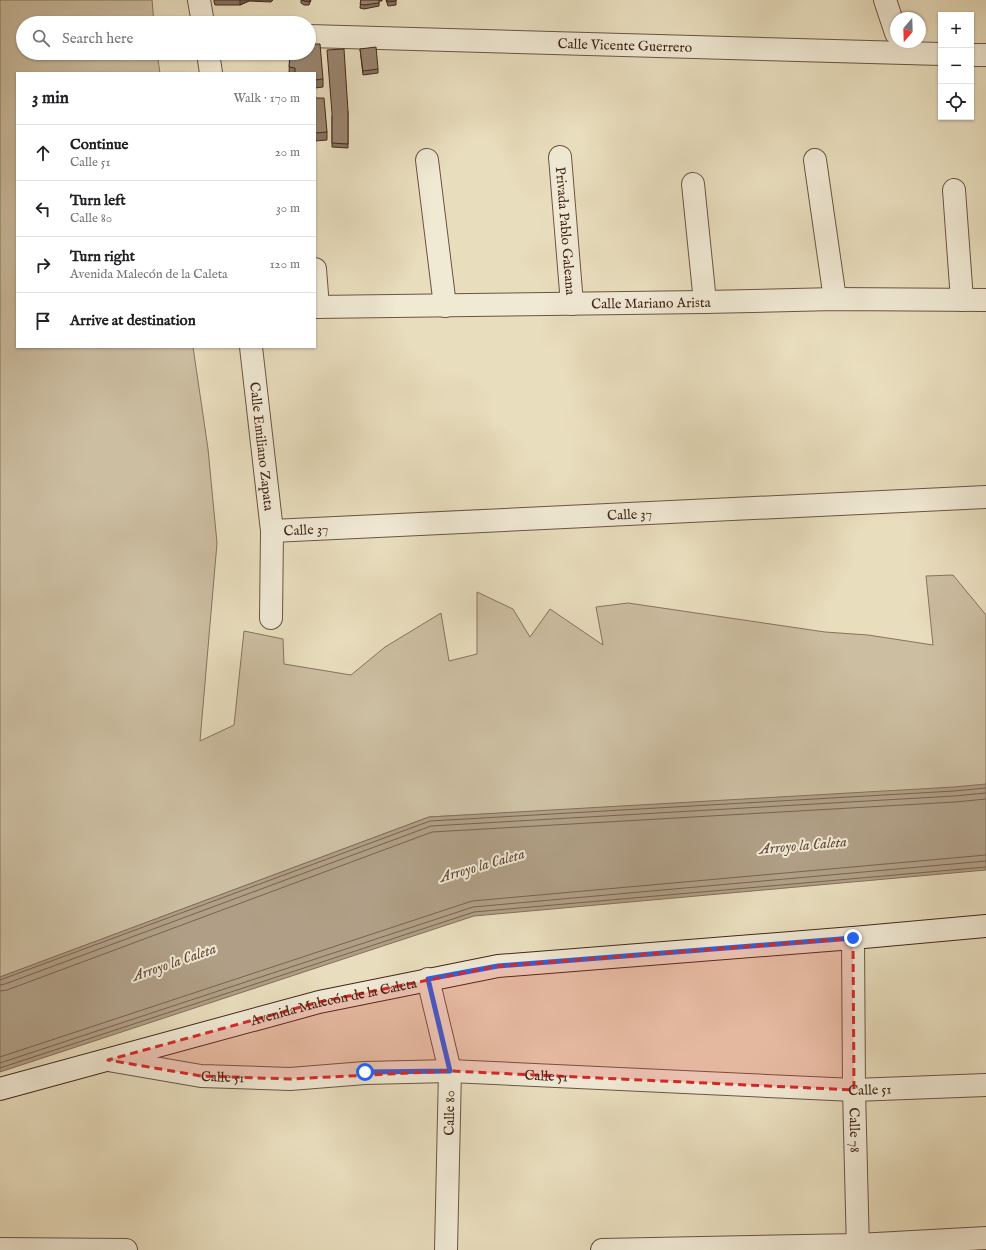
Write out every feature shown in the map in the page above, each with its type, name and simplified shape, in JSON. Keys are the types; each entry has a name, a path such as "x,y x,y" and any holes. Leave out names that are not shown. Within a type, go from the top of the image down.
{"street":[{"path":"199,0 202,16"},
{"path":"885,0 890,15"},
{"name":"Calle Vicente Guerrero","path":"316,36 890,48"},
{"name":"Calle Vicente Guerrero","path":"901,48 938,54"},
{"path":"974,55 986,55"},
{"path":"209,60 211,72"},
{"name":"Privada Pablo Galeana","path":"560,157 572,304"},
{"path":"427,160 445,306"},
{"path":"815,160 835,299"},
{"path":"693,184 705,302"},
{"path":"954,190 962,300"},
{"path":"316,288 317,307"},
{"name":"Calle Mariano Arista","path":"317,307 835,299 986,300"},
{"name":"Calle Emiliano Zapata","path":"251,348 272,531 271,618"},
{"name":"Calle 37","path":"272,531 986,497"},
{"name":"Avenida Malecón de la Caleta","path":"0,1089 319,1002 498,966 986,926"},
{"name":"Calle 78","path":"853,938 854,1090 858,1248"},
{"name":"Calle 80","path":"428,979 450,1071 446,1250"},
{"name":"Calle 51","path":"108,1060 201,1076 290,1078 365,1072 450,1071 854,1090 986,1085"},
{"path":"602,1250 858,1248 986,1238"},
{"path":"0,1249 126,1250"}],"highlighted area":[{"path":"853,938 854,1090 450,1071 290,1079 201,1076 108,1060 319,1002 498,966"}],"shaded area":[{"path":"0,0 152,0 153,16 16,16 16,60 158,60 160,72 16,72 16,348 193,348 208,449 217,543 200,741 234,725 244,631 283,639 284,664 351,675 385,647 441,613 449,661 477,654 477,592 513,609 530,637 550,609 603,645 596,607 628,603 825,632 868,635 933,645 926,576 953,575 986,615 986,789 429,817 0,977"}],"water":[{"name":"Arroyo la Caleta","path":"986,784 986,870 474,916 0,1072 0,977 429,817"}],"building":[{"path":"361,0 379,0 379,3 364,5 360,4"},
{"path":"387,0 396,0 396,1 388,2"},
{"path":"316,44 320,44 323,79 316,80 316,72 295,72 295,68 289,67 290,60 316,60"},
{"path":"376,47 378,69 363,71 360,49"},
{"path":"344,49 348,111 348,144 332,143 332,113 327,50"},
{"path":"316,98 324,98 327,132 316,133"}],"route":[{"path":"365,1072 450,1071 428,979 498,966 853,938"}]}
